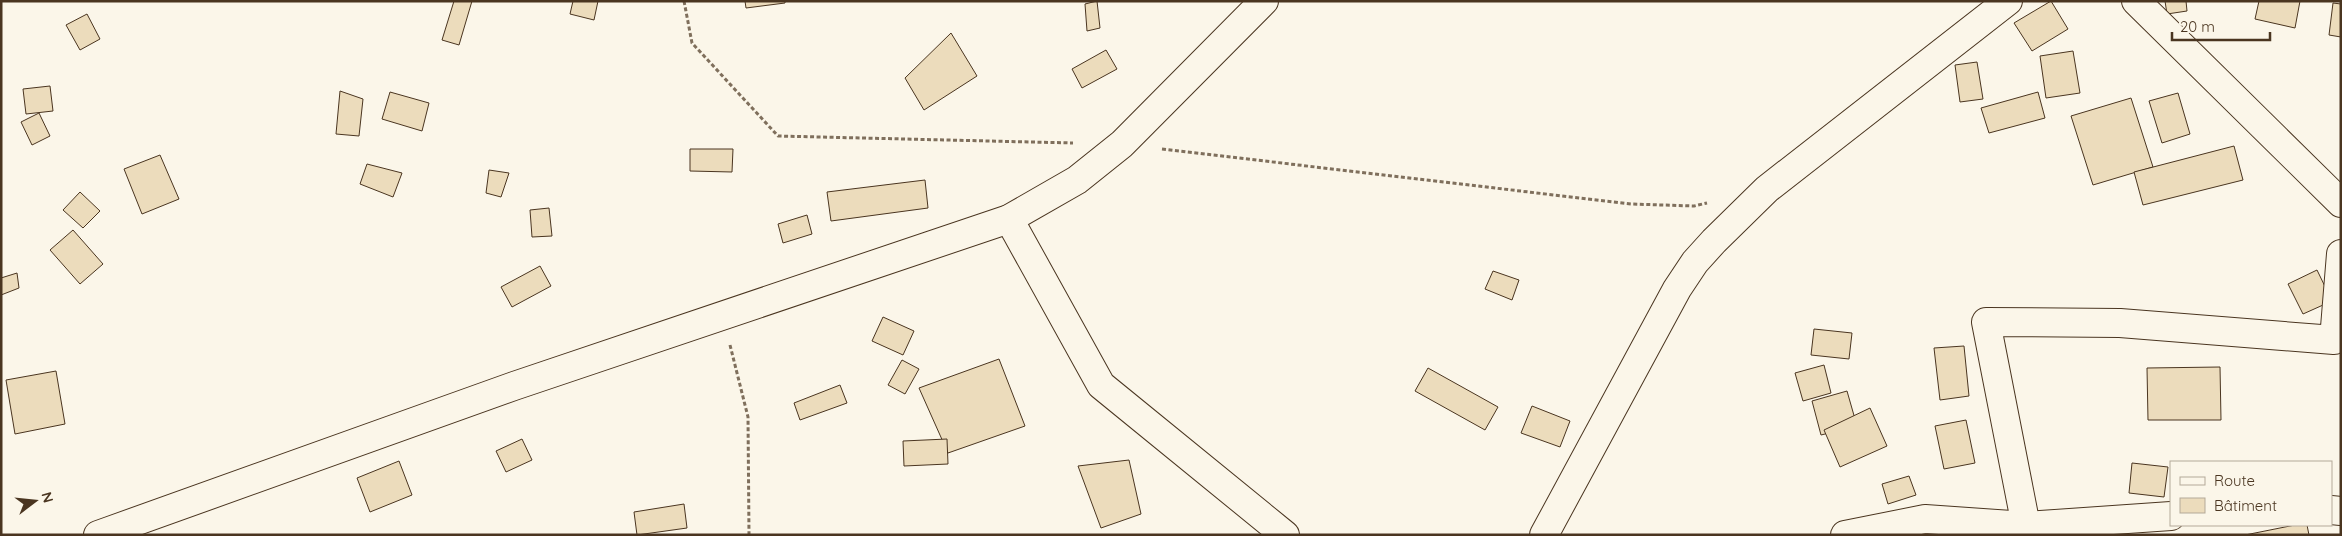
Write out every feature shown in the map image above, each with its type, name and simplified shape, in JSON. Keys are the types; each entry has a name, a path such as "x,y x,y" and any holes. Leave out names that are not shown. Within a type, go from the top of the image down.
{"street":[{"path":"98,535 514,386 1009,219 1077,180 1122,144 1264,1"},
{"path":"1544,535 1677,289 1695,262 1768,189 2008,1"},
{"path":"2136,1 2341,203"},
{"path":"1009,219 1100,385 1285,535"},
{"path":"2026,530 1986,322 2120,323 2334,340 2341,254"},
{"path":"1845,535 1925,518 2026,530 2170,516"}],"path":[{"path":"684,1 692,43 778,136 1122,144 1631,204 1694,206 1712,202"},
{"path":"723,316 748,417 750,535"}],"building":[{"path":"454,1 472,1 459,45 442,40"},
{"path":"573,1 598,1 594,20 570,14"},
{"path":"745,1 785,1 785,3 746,8"},
{"path":"1097,1 1100,28 1087,31 1085,4"},
{"path":"2051,1 2068,29 2032,51 2014,23"},
{"path":"2165,1 2186,1 2187,11 2167,14"},
{"path":"2259,1 2300,1 2295,28 2255,19"},
{"path":"2333,3 2341,4 2341,37 2329,35"},
{"path":"87,14 100,39 80,50 66,25"},
{"path":"951,33 977,76 924,110 905,78"},
{"path":"1106,50 1117,69 1082,88 1072,69"},
{"path":"2073,51 2080,93 2046,98 2040,56"},
{"path":"1977,62 1983,99 1960,102 1955,65"},
{"path":"50,86 53,111 26,114 23,89"},
{"path":"340,91 363,99 359,136 336,134"},
{"path":"390,92 429,103 422,131 382,119"},
{"path":"2038,92 2045,118 1989,133 1981,108"},
{"path":"2178,93 2190,134 2162,143 2149,101"},
{"path":"2131,98 2153,167 2093,185 2071,116"},
{"path":"39,113 50,136 32,145 21,122"},
{"path":"2234,146 2243,180 2143,205 2134,172"},
{"path":"690,149 733,149 732,172 690,171"},
{"path":"160,155 179,199 142,214 124,169"},
{"path":"367,164 402,173 393,197 360,184"},
{"path":"489,170 509,173 501,197 486,193"},
{"path":"925,180 928,208 831,221 827,192"},
{"path":"80,192 100,211 83,228 63,210"},
{"path":"549,208 552,236 532,237 530,210"},
{"path":"807,215 812,234 783,243 778,224"},
{"path":"73,230 103,264 80,284 50,250"},
{"path":"540,266 551,286 512,307 501,287"},
{"path":"2317,270 2332,301 2303,314 2288,284"},
{"path":"1493,271 1519,280 1512,300 1485,289"},
{"path":"17,273 19,288 1,295 1,278"},
{"path":"883,317 914,331 903,355 872,341"},
{"path":"1814,329 1852,333 1849,359 1811,355"},
{"path":"1964,346 1969,396 1940,400 1934,348"},
{"path":"999,359 1025,426 948,453 919,388"},
{"path":"902,360 919,369 905,394 888,385"},
{"path":"1824,365 1831,393 1803,401 1795,373"},
{"path":"2220,367 2221,420 2148,420 2147,368"},
{"path":"1428,368 1498,407 1485,430 1415,391"},
{"path":"56,371 65,424 15,434 6,380"},
{"path":"840,385 847,403 800,420 794,403"},
{"path":"1847,391 1857,426 1821,435 1812,401"},
{"path":"1532,406 1570,421 1560,447 1521,433"},
{"path":"1870,408 1887,446 1840,467 1824,430"},
{"path":"1966,420 1975,463 1944,469 1935,426"},
{"path":"522,439 532,460 506,472 496,451"},
{"path":"947,439 948,464 904,466 903,441"},
{"path":"1129,460 1141,514 1101,528 1078,466"},
{"path":"399,461 412,495 370,512 357,478"},
{"path":"2132,463 2168,467 2164,497 2129,493"},
{"path":"1909,476 1916,495 1888,504 1882,484"},
{"path":"684,504 687,528 637,535 634,512"},
{"path":"2290,526 2307,526 2309,535 2245,535"}]}
